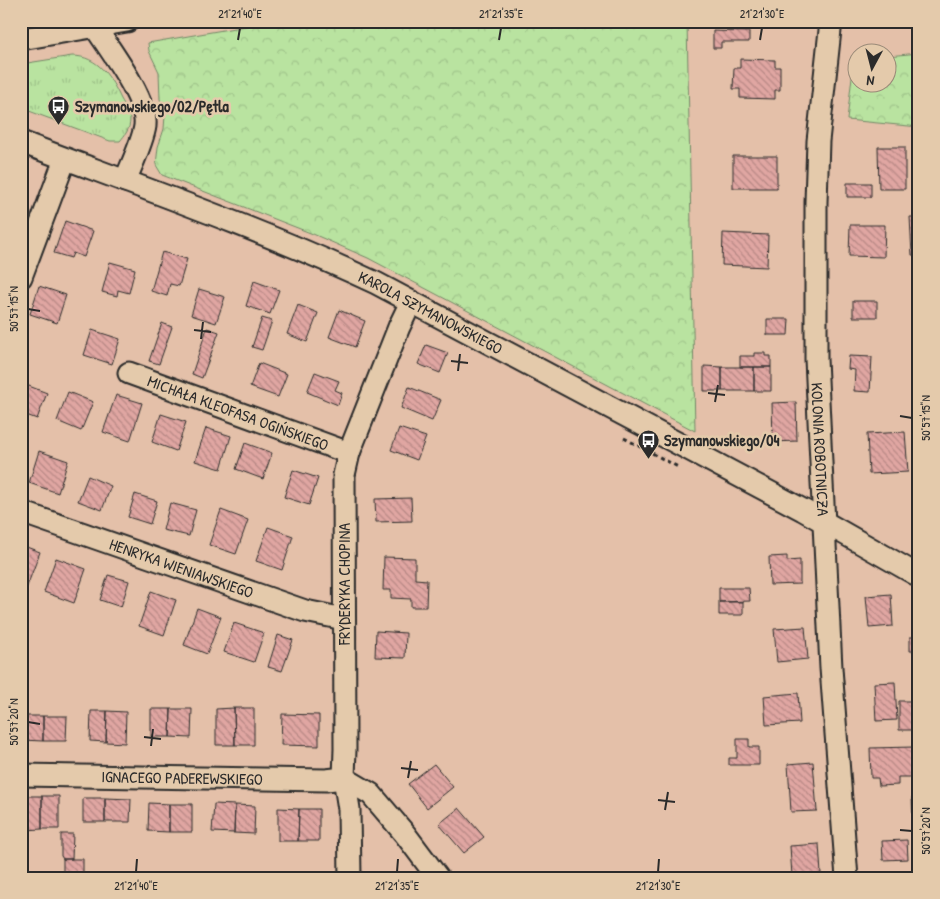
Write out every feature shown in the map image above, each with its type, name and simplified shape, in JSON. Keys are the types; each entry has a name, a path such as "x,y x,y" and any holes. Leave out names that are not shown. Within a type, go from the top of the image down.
{"street":[{"path":"21,39 95,24 127,21"},
{"name":"KOLONIA ROBOTNICZA","path":"830,21 818,141 816,359 831,668 847,878"},
{"path":"95,24 125,74 145,114 144,128 125,181"},
{"name":"KAROLA SZYMANOWSKIEGO","path":"21,142 322,258 376,283 823,521 919,576"},
{"path":"21,277 65,159"},
{"name":"FRYDERYKA CHOPINA","path":"350,878 350,809 344,778 344,475 348,453 411,302"},
{"name":"MICHAŁA KLEOFASA OGIŃSKIEGO","path":"129,373 348,453"},
{"name":"HENRYKA WIENIAWSKIEGO","path":"21,512 305,610 344,619"},
{"name":"IGNACEGO PADEREWSKIEGO","path":"21,775 326,780 344,778"},
{"path":"344,778 371,794 405,834 438,878"}],"green space":[{"path":"275,21 687,21 695,431 368,258 313,234 162,175 156,165 165,115 160,99 159,72 149,51 148,43"},
{"path":"919,53 919,127 847,120 850,92 898,92 898,55"},
{"path":"72,56 81,57 97,64 113,83 130,117 128,129 120,141 110,141 21,108 21,64"}],"building":[{"path":"713,31 749,32 749,42 721,42 721,48 713,48"},
{"path":"740,59 775,60 775,67 780,67 780,90 775,90 775,99 740,98 740,89 733,89 734,68 740,68"},
{"path":"878,147 905,147 905,189 879,189"},
{"path":"733,156 777,156 777,188 733,188"},
{"path":"847,183 871,183 871,197 847,197"},
{"path":"910,217 919,217 919,255 912,255"},
{"path":"65,221 93,231 84,257 73,253 71,258 54,253"},
{"path":"850,225 885,225 884,257 849,256"},
{"path":"723,233 768,235 767,267 722,265"},
{"path":"162,252 187,259 179,286 170,284 167,296 151,291"},
{"path":"110,262 135,269 129,293 118,290 117,296 102,292"},
{"path":"254,281 279,290 270,314 246,306"},
{"path":"39,286 66,295 57,323 30,314"},
{"path":"199,289 225,297 216,323 191,315"},
{"path":"853,301 877,301 877,317 853,317"},
{"path":"298,305 318,313 307,342 287,334"},
{"path":"339,310 365,321 355,347 329,337"},
{"path":"262,318 272,321 262,350 252,347"},
{"path":"767,319 789,319 788,335 767,335"},
{"path":"162,323 172,327 159,364 149,361"},
{"path":"207,328 219,332 202,378 192,374"},
{"path":"92,330 120,339 112,364 84,355"},
{"path":"426,345 448,353 440,373 418,364"},
{"path":"754,353 765,353 765,356 771,356 771,367 740,367 740,356 754,356"},
{"path":"849,356 872,357 870,392 854,391 855,370 848,369"},
{"path":"259,363 287,374 278,397 250,387"},
{"path":"704,366 722,367 722,391 704,391"},
{"path":"722,367 754,367 754,391 722,391"},
{"path":"754,367 771,367 771,391 754,391"},
{"path":"315,372 339,381 335,390 342,393 338,405 307,392"},
{"path":"21,383 47,393 37,419 21,413"},
{"path":"409,387 441,400 432,421 401,408"},
{"path":"68,392 93,402 81,431 57,421"},
{"path":"116,395 142,403 130,441 103,432"},
{"path":"796,402 797,441 773,442 772,403"},
{"path":"161,414 186,422 176,451 152,442"},
{"path":"206,428 231,436 221,469 195,461"},
{"path":"399,428 426,437 417,460 391,450"},
{"path":"905,432 908,472 869,474 867,434"},
{"path":"245,443 272,453 263,479 236,469"},
{"path":"39,451 68,461 58,493 29,483"},
{"path":"293,470 318,478 309,505 284,497"},
{"path":"88,476 111,486 102,510 78,501"},
{"path":"135,494 157,501 150,524 128,517"},
{"path":"411,498 412,521 376,522 375,499"},
{"path":"170,503 196,510 189,536 163,530"},
{"path":"221,510 248,520 236,554 209,545"},
{"path":"268,527 293,536 282,570 256,561"},
{"path":"21,545 40,552 26,589 21,588"},
{"path":"787,556 787,561 800,560 800,584 770,585 769,557"},
{"path":"384,557 415,558 415,579 427,580 426,607 411,607 411,599 391,598 391,590 383,590"},
{"path":"56,558 86,569 74,603 44,592"},
{"path":"108,575 129,581 121,607 100,600"},
{"path":"719,588 749,588 750,601 719,602"},
{"path":"151,591 176,600 164,635 139,626"},
{"path":"891,594 893,626 869,628 866,596"},
{"path":"719,602 743,602 743,615 719,615"},
{"path":"197,608 221,617 207,654 184,645"},
{"path":"234,623 264,633 254,662 224,652"},
{"path":"805,627 808,659 777,662 774,629"},
{"path":"376,631 406,633 405,658 375,657"},
{"path":"278,635 293,640 282,671 268,667"},
{"path":"910,637 919,637 919,651 910,651"},
{"path":"895,682 897,720 876,721 874,683"},
{"path":"798,693 800,723 766,725 764,696"},
{"path":"899,701 919,701 919,730 899,730"},
{"path":"234,708 235,745 216,745 216,709"},
{"path":"234,708 254,708 254,745 235,745"},
{"path":"151,709 171,709 170,737 151,737"},
{"path":"171,709 192,709 191,738 170,737"},
{"path":"91,711 107,711 106,742 90,741"},
{"path":"107,711 126,712 125,743 106,742"},
{"path":"282,714 319,715 319,746 281,745"},
{"path":"21,716 43,716 43,741 21,740"},
{"path":"43,716 67,716 66,741 43,741"},
{"path":"737,739 749,739 749,747 759,747 759,765 729,765 729,758 737,758"},
{"path":"914,747 915,777 898,777 898,785 879,786 878,778 871,778 870,748"},
{"path":"813,762 817,811 791,812 788,764"},
{"path":"434,764 453,787 427,808 408,784"},
{"path":"25,796 42,796 42,829 25,830"},
{"path":"42,796 59,796 59,829 42,829"},
{"path":"919,796 919,825 913,825 912,797"},
{"path":"83,798 105,798 105,822 83,822"},
{"path":"105,798 131,799 130,822 105,822"},
{"path":"149,803 169,804 169,832 148,831"},
{"path":"169,804 192,804 192,832 169,832"},
{"path":"214,804 235,805 234,833 212,832"},
{"path":"235,805 255,806 254,834 234,833"},
{"path":"278,808 299,809 298,841 278,841"},
{"path":"459,808 484,837 464,853 439,824"},
{"path":"299,809 319,809 319,841 298,841"},
{"path":"61,834 73,834 72,859 63,859 61,856"},
{"path":"907,840 908,859 883,860 882,841"},
{"path":"819,844 821,874 792,876 790,846"},
{"path":"63,859 83,859 83,878 73,878 73,874 63,874"}],"place":[{"name":"Szymanowskiego/02/Pętla","path":"59,125"},
{"name":"Szymanowskiego/04","path":"648,459"}]}
